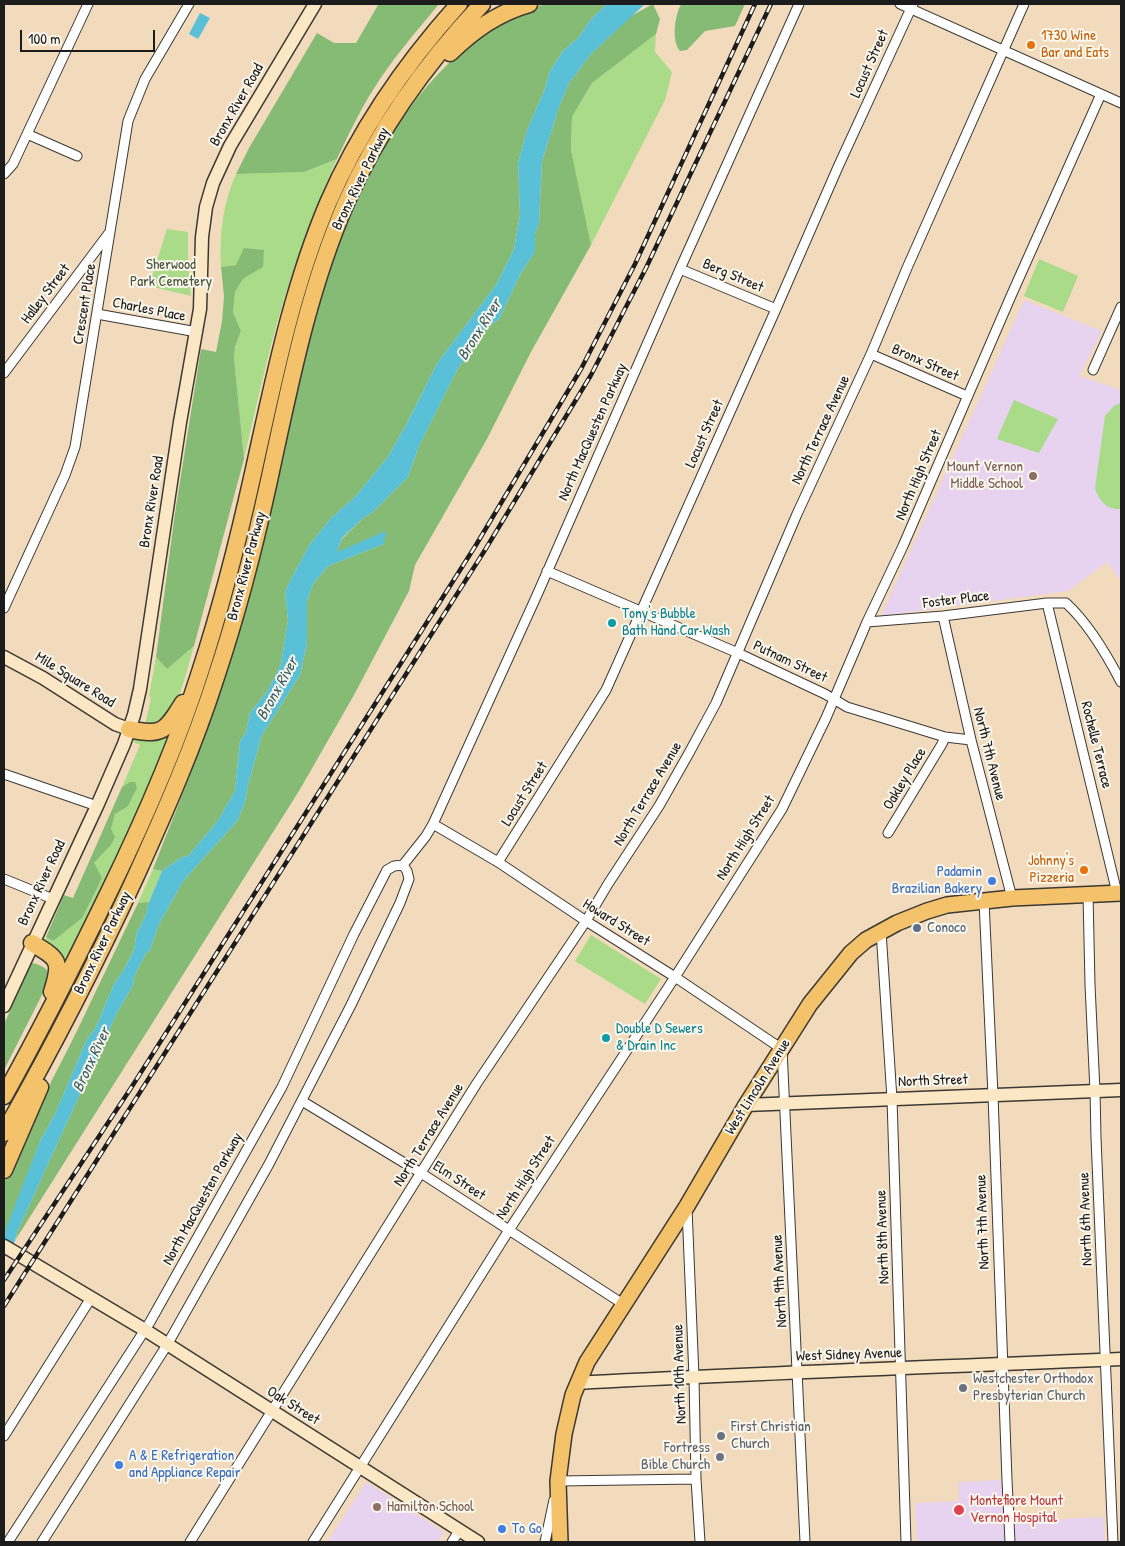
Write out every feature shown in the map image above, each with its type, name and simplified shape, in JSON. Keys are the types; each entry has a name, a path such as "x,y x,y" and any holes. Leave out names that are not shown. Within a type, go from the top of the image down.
{"highway":[{"name":"Bronx River Parkway","path":"4,1096 84,945 134,839 171,753 199,675 220,608 283,341 321,220 351,155 377,109 416,55 459,4"},
{"name":"Bronx River Parkway","path":"4,1133 86,980 132,883 194,741 219,669 245,581 298,351 322,265 346,204 383,131 410,90 440,51 482,4"},
{"path":"410,90 479,28 503,13 529,4"},
{"path":"130,729 151,733 162,730 173,719 199,675"},
{"path":"32,943 53,957 57,962 58,969 36,1037"},
{"path":"4,1170 40,1087 55,1039"}],"main road":[{"name":"West Lincoln Avenue","path":"560,1542 558,1481 564,1434 577,1383 587,1362 687,1206 746,1105 810,1004 851,953 866,940 902,920 947,905 1012,898 1119,893"}],"street":[{"path":"4,174 13,164 88,4"},
{"name":"Crescent Place","path":"4,608 65,475 75,447 130,114 145,79 189,4"},
{"name":"Bronx River Road","path":"5,1001 97,806 130,729 134,715 140,688 180,422 200,309 202,237 206,207 213,183 230,146 314,4"},
{"name":"North MacQuesten Parkway","path":"8,1542 145,1330 282,1087 354,934 387,870 394,866 403,865 433,824 799,4"},
{"path":"900,4 911,6 1121,103"},
{"name":"North Terrace Avenue","path":"190,1542 477,1082 586,921 672,784 716,702 797,514 871,354 1024,4"},
{"name":"Locust Street","path":"498,862 606,690 911,6"},
{"name":"North High Street","path":"313,1542 509,1230 675,977 782,809 903,546 1014,288 1101,94"},
{"path":"27,134 77,156"},
{"name":"Halley Street","path":"4,373 110,231"},
{"name":"Berg Street","path":"680,269 776,310"},
{"path":"1093,370 1121,307"},
{"name":"Charles Place","path":"97,314 196,332"},
{"name":"Bronx Street","path":"871,354 968,396"},
{"name":"Putnam Street","path":"547,571 738,653 825,694 847,707 945,737 971,740"},
{"name":"Foster Place","path":"867,622 943,616 1047,603 1066,603 1075,611 1121,682"},
{"name":"Rochelle Terrace","path":"1047,603 1119,893"},
{"name":"North 7th Avenue","path":"943,616 971,740 1012,898"},
{"name":"Mile Square Road","path":"4,657 43,678 115,724 130,729"},
{"name":"Oakley Place","path":"888,833 945,737"},
{"path":"4,774 97,806"},
{"name":"Howard Street","path":"433,824 498,862 782,1048"},
{"path":"42,1542 167,1345 269,1164 351,1006 400,903 409,879 403,865"},
{"path":"4,879 52,899"},
{"name":"North 6th Avenue","path":"1088,894 1090,985 1113,1542"},
{"name":"North 7th Avenue","path":"984,901 1010,1542"},
{"name":"North 8th Avenue","path":"881,931 892,1099 906,1542"},
{"name":"North 9th Avenue","path":"782,1048 805,1542"},
{"name":"North Street","path":"746,1105 1121,1090"},
{"name":"Elm Street","path":"302,1101 421,1173 623,1304"},
{"name":"North 10th Avenue","path":"687,1206 696,1479 700,1542"},
{"name":"Oak Street","path":"8,1248 145,1330 272,1413 478,1542"},
{"path":"4,1436 91,1298"},
{"name":"West Sidney Avenue","path":"577,1383 1002,1365 1121,1358"},
{"path":"558,1481 696,1479"},
{"name":"West Lincoln Avenue","path":"545,1542 558,1481"},
{"path":"452,1542 459,1531"}],"shaded area":[{"name":"Mount Vernon Middle School","path":"1024,300 1102,331 1079,376 1121,390 1121,581 1107,562 1068,591 881,616"},
{"name":"Montefiore Mount Vernon Hospital","path":"1001,1480 1004,1522 1103,1517 1105,1542 917,1542 915,1503 959,1501 958,1482"},
{"name":"Hamilton School","path":"366,1482 444,1532 438,1542 327,1542"}],"green space":[{"path":"377,4 439,4 404,46 380,79 358,115 337,159 304,172 236,174 249,148 317,33 334,43 356,43"},
{"path":"548,4 606,5 591,19 579,37 563,51 550,71 544,91 527,130 518,163 520,215 514,249 496,285 438,362 387,458 355,497 332,517 310,544 291,579 285,592 288,620 281,664 268,690 250,713 246,732 240,741 235,791 217,822 188,856 182,857 162,871 153,869 223,684 253,579 300,373 318,304 341,236 370,172 406,113 469,42 484,30 514,13"},
{"path":"653,4 660,19 656,34 592,83 572,117 571,150 591,245 531,352 487,439 415,565 409,591 354,695 299,791 16,1239 17,1232 117,1013 133,985 134,977 146,953 150,950 159,924 184,880 238,820 245,802 262,735 300,675 307,644 307,601 313,584 328,566 384,544 336,553 342,539 363,518 373,512 408,477 419,446 456,372 480,333 499,319 521,273 535,252 535,234 539,223 542,161 559,107 569,83 591,54 631,16"},
{"path":"681,4 745,4 735,26 705,31 687,50 680,51 677,46 675,28"},
{"path":"656,34 655,52 672,72 665,100 591,245 571,150 572,117 592,83"},
{"path":"337,159 314,213 288,287 267,363 244,459 234,358 235,348 241,331 233,312 235,292 243,279 263,267 236,265 221,267 221,231 228,196 236,174 304,172"},
{"name":"Sherwood Park Cemetery","path":"167,229 188,232 191,296 149,286"},
{"path":"244,248 264,250 263,267 243,279 235,292 233,312 241,331 235,347 234,358 244,459 194,646 167,669 156,657 175,513 201,349 216,352 222,321 224,296 221,267 236,265"},
{"path":"1039,259 1078,276 1063,312 1024,296"},
{"path":"1014,400 1058,419 1039,453 997,439"},
{"path":"1121,403 1121,509 1116,509 1104,504 1095,488 1105,416 1114,406"},
{"path":"194,646 171,714 165,723 145,725 151,698 149,696 156,657 167,669"},
{"path":"172,727 140,806 106,881 64,964 45,942 46,937 53,941 94,863 111,845 114,837 111,829 115,814 127,806 130,782 122,787 140,745 131,741 133,737"},
{"path":"130,782 135,782 137,788 128,806 115,814 111,829 115,837 111,845 94,863 102,878 82,918 53,941 46,937 64,895 73,898 122,787"},
{"path":"153,869 162,871 149,902 138,903"},
{"path":"149,902 145,917 137,932 134,950 114,984 96,1027 86,1041 55,1114 40,1141 6,1233 4,1231 4,1184 28,1127 74,1037 138,903"},
{"path":"591,935 661,979 645,1004 575,961"},
{"path":"32,963 45,968 49,973 49,981 4,1070 4,1024"}],"water":[{"name":"Bronx River","path":"607,4 645,4 591,54 569,83 559,107 542,161 539,223 535,234 535,252 521,273 499,319 480,333 456,372 419,446 408,477 373,512 363,518 342,538 337,552 386,531 384,544 328,566 313,584 307,601 307,644 300,675 262,735 245,802 238,820 184,880 159,924 150,950 146,953 134,977 133,985 117,1013 17,1232 15,1241 4,1258 4,1238 7,1226 40,1141 55,1114 86,1041 96,1027 114,984 134,950 137,932 145,917 162,871 182,857 188,856 217,822 235,791 240,741 246,732 250,713 268,690 281,664 288,620 285,592 291,579 310,544 332,517 355,497 387,458 438,362 496,285 514,249 520,215 518,163 527,130 544,91 550,71 563,51 579,37 591,19"},
{"path":"200,13 210,18 198,39 189,34"}],"railway":[{"path":"4,1280 131,1088 476,545 581,369 635,264 755,4"},
{"path":"4,1306 485,550 591,375 646,268 771,4"}],"place":[{"name":"1730 Wine Bar and Eats","path":"1031,45"},
{"name":"Mount Vernon Middle School","path":"1033,476"},
{"name":"Tony's Bubble Bath Hand Car Wash","path":"612,623"},
{"name":"Johnny's Pizzeria","path":"1084,870"},
{"name":"Padamin Brazilian Bakery","path":"992,881"},
{"name":"Conoco","path":"917,928"},
{"name":"Double D Sewers & Drain Inc","path":"606,1038"},
{"name":"Westchester Orthodox Presbyterian Church","path":"963,1388"},
{"name":"First Christian Church","path":"721,1436"},
{"name":"Fortress Bible Church","path":"720,1457"},
{"name":"A & E Refrigeration and Appliance Repair","path":"119,1465"},
{"name":"Hamilton School","path":"377,1507"},
{"name":"Montefiore Mount Vernon Hospital","path":"959,1510"},
{"name":"To Go","path":"502,1529"}]}
